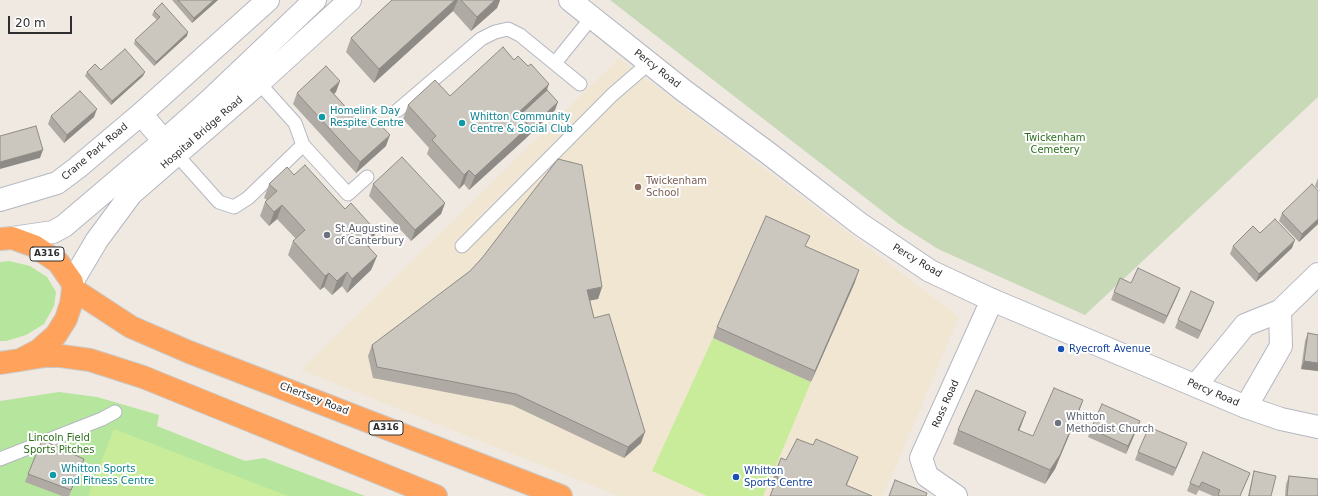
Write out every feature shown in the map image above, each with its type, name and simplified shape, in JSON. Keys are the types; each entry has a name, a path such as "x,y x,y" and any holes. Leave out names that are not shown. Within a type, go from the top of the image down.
{"highway":[{"name":"A316","path":"6,238 34,246 58,262 73,285"},
{"path":"10,362 40,350 56,335 66,319 71,304 73,285"},
{"name":"Chertsey Road","path":"73,285 131,327 189,352 561,496"},
{"path":"10,362 45,356 61,356 90,360 150,380 436,496"}],"street":[{"path":"141,114 268,0"},
{"name":"Hospital Bridge Road","path":"6,238 53,232 176,154 210,100 315,0"},
{"name":"Hospital Bridge Road","path":"73,285 96,240 131,194 259,83 350,0"},
{"name":"Percy Road","path":"570,0 694,99 768,153 860,224 930,271 992,300 1246,406 1280,419 1318,427"},
{"name":"Hospital Bridge Road","path":"141,114 176,154"},
{"name":"Crane Park Road","path":"0,200 57,183 141,114"},
{"path":"1196,385 1245,325 1280,311 1318,274"},
{"name":"Ross Road","path":"956,496 927,476 922,458 992,300"},
{"path":"1246,406 1280,346 1280,311"}],"lane":[{"path":"555,63 592,18"},
{"path":"398,110 481,39 495,32 508,30 520,35 580,84"},
{"path":"462,246 612,95 649,63"},
{"path":"259,83 295,123 303,145 348,194 367,177"},
{"path":"176,154 219,202 234,207 248,198 303,145"},
{"path":"0,459 102,419 115,412"}],"shaded area":[{"name":"Twickenham School","path":"619,58 959,317 883,496 619,496 301,370"}],"green space":[{"name":"Twickenham Cemetery","path":"610,0 1318,0 1318,97 1085,315 938,249 899,224"},
{"path":"9,261 30,266 47,277 56,292 54,306 44,324 26,335 6,341 0,341 0,262"},
{"path":"713,338 811,382 763,496 707,496 652,471"},
{"name":"Lincoln Field Sports Pitches","path":"59,392 97,397 159,415 157,426 245,461 264,458 365,496 0,496 0,401"},
{"path":"114,429 288,496 88,496"}],"building":[{"path":"178,0 214,0 194,18"},
{"path":"392,0 455,0 379,69 351,38"},
{"path":"461,0 495,0 477,17"},
{"path":"162,3 188,32 156,62 135,40 160,17 154,11"},
{"name":"Whitton Community Centre & Social Club","path":"503,47 514,60 518,56 528,66 531,64 549,84 518,113 529,126 475,176 469,170 464,175 432,140 436,136 408,105 435,80 450,96"},
{"path":"125,49 145,72 112,101 87,72 95,64 101,70"},
{"name":"Homelink Day Respite Centre","path":"326,66 340,81 330,90 364,127 374,118 390,135 360,162 297,93"},
{"path":"547,90 558,102 527,131 529,126 520,115"},
{"path":"80,91 97,109 67,135 51,116"},
{"path":"36,126 43,150 0,162 0,136"},
{"path":"402,157 445,203 415,230 373,184"},
{"path":"558,159 582,165 602,287 587,290 594,318 609,314 645,432 628,447 516,394 377,367 372,345 470,271 482,258"},
{"name":"St.Augustine of Canterbury","path":"305,165 345,209 351,203 376,231 364,242 377,256 352,279 347,272 337,281 329,273 325,276 293,241 305,230 282,205 274,212 265,202 277,191 269,184 287,167 294,175"},
{"path":"1312,184 1318,191 1318,219 1302,234 1282,213"},
{"path":"766,216 810,236 805,246 859,270 815,371 717,327"},
{"path":"1275,219 1295,240 1259,274 1233,246 1253,226 1260,233"},
{"path":"1138,268 1180,288 1167,316 1114,292 1120,278 1131,283"},
{"path":"1191,291 1214,302 1201,331 1178,320"},
{"path":"1308,333 1318,335 1318,363 1304,361"},
{"path":"1054,388 1083,400 1060,455 1050,470 958,430 976,390 1026,412 1018,430 1033,436"},
{"path":"1102,404 1140,421 1128,446 1091,429"},
{"path":"1149,427 1187,443 1176,468 1138,452"},
{"path":"797,439 813,445 816,439 858,457 846,485 872,496 770,496 778,477 774,476 781,458 786,460"},
{"name":"Whitton Sports and Fitness Centre","path":"42,440 84,459 71,490 28,474"},
{"path":"1203,452 1250,473 1240,496 1220,496 1218,495 1220,490 1202,482 1199,487 1190,483"},
{"path":"1254,471 1276,476 1271,496 1249,496"},
{"path":"1289,476 1318,479 1318,496 1287,496"},
{"path":"895,480 927,493 926,496 889,496"}],"place":[{"name":"Homelink Day Respite Centre","path":"322,117"},
{"name":"Whitton Community Centre & Social Club","path":"462,123"},
{"name":"Twickenham School","path":"638,187"},
{"name":"St.Augustine of Canterbury","path":"327,235"},
{"name":"Ryecroft Avenue","path":"1061,349"},
{"name":"Whitton Methodist Church","path":"1058,423"},
{"name":"Whitton Sports and Fitness Centre","path":"53,475"},
{"name":"Whitton Sports Centre","path":"736,477"}]}
